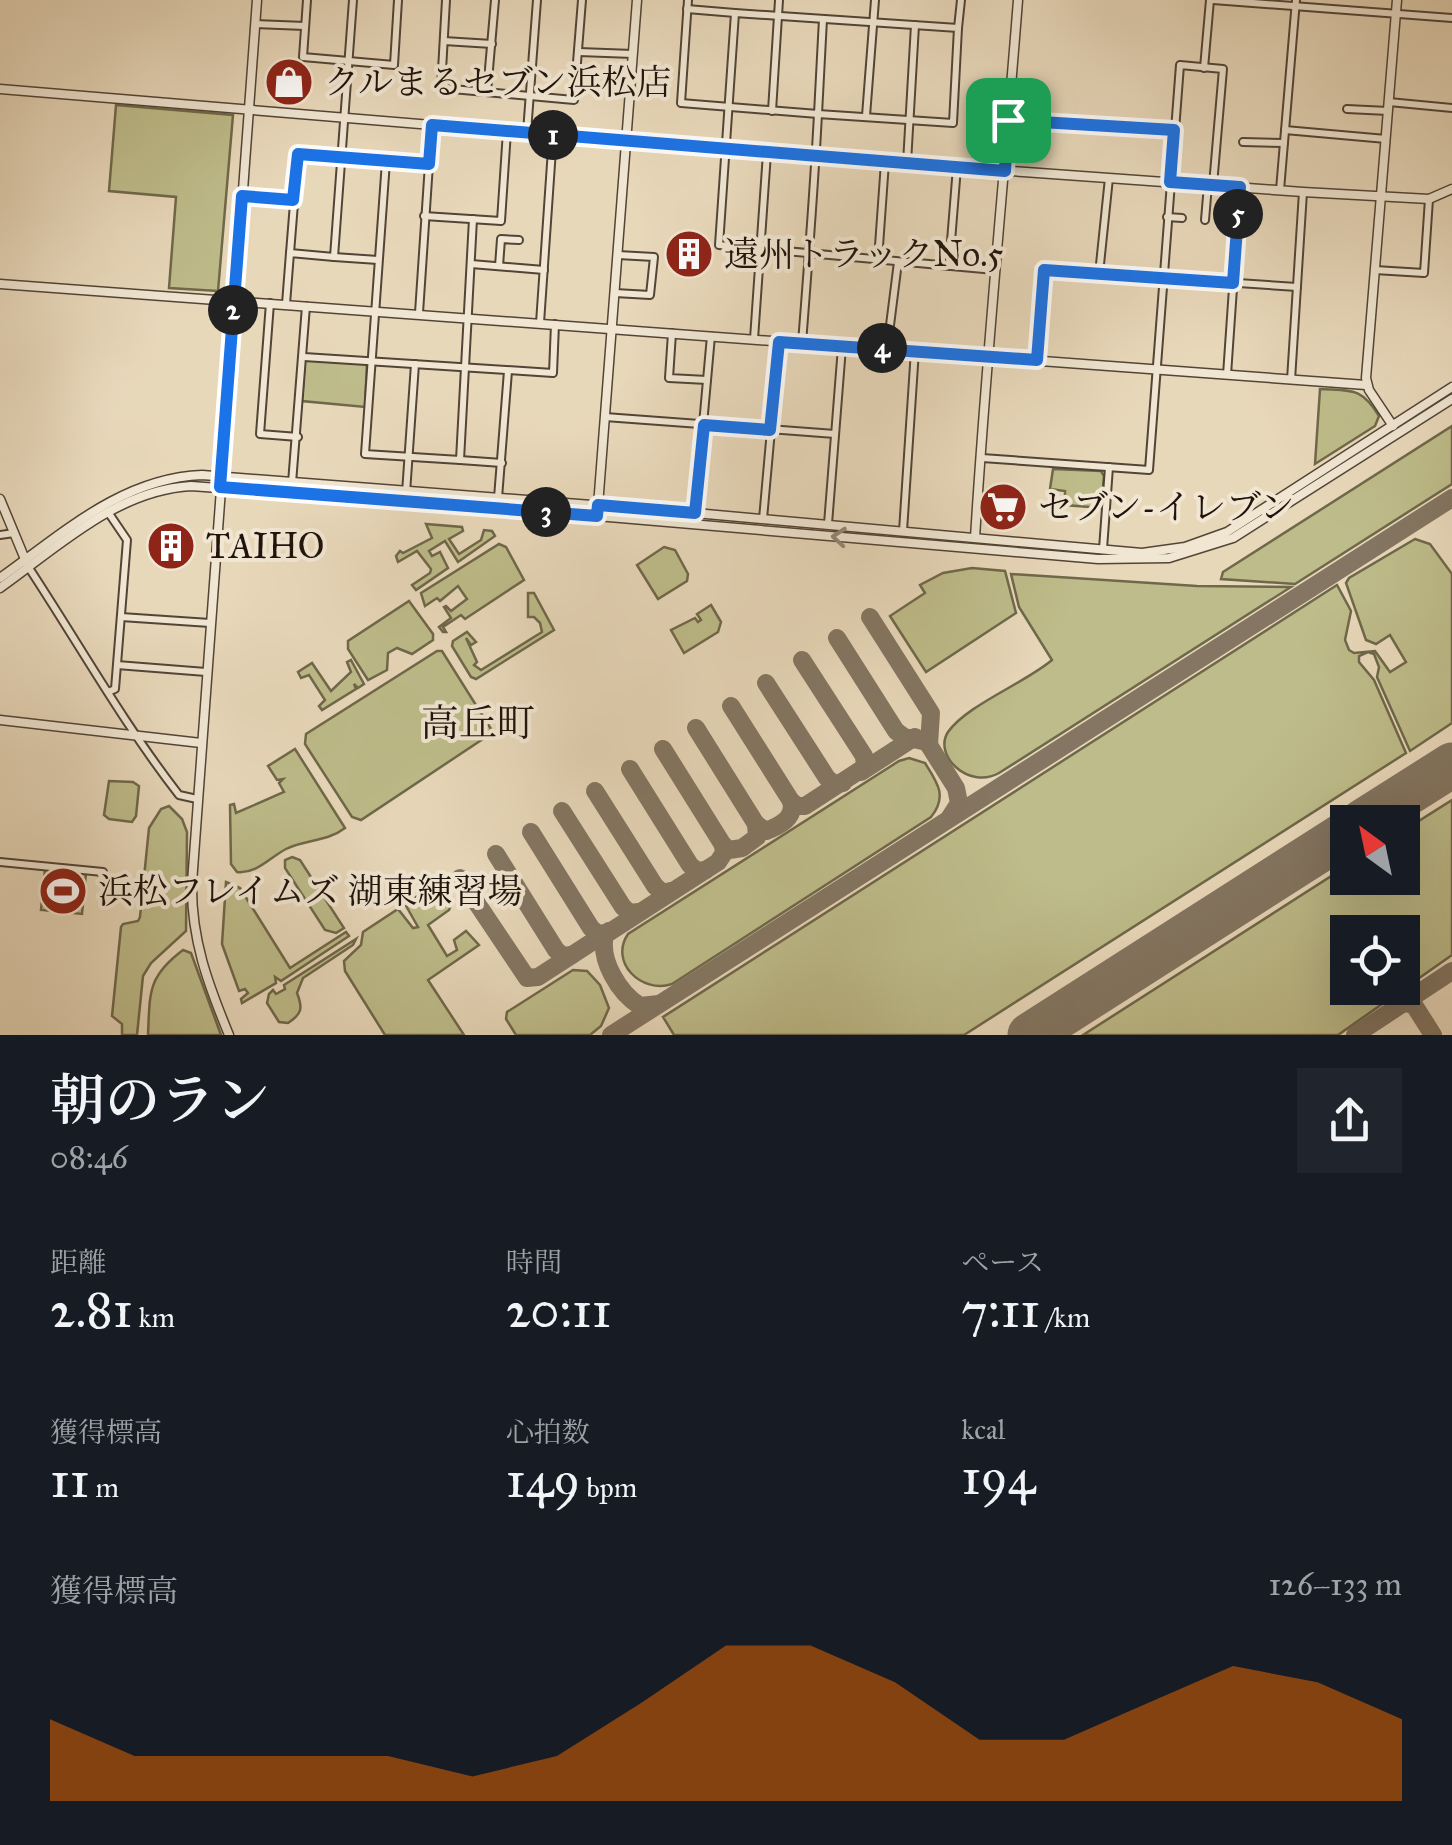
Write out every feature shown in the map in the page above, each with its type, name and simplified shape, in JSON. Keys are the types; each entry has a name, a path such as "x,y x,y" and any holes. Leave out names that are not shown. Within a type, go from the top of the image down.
{"street":[{"path":"229,1035 203,969 194,926 196,799 256,0"},
{"path":"307,0 303,57 394,65 398,0"},
{"path":"334,257 353,0"},
{"path":"446,0 440,88 574,100 582,0"},
{"path":"487,92 495,0"},
{"path":"527,132 537,0"},
{"path":"597,516 637,0"},
{"path":"772,110 779,0"},
{"path":"866,116 874,0"},
{"path":"958,28 777,17 688,4 681,103 953,124 961,0"},
{"path":"976,548 986,356 1018,0"},
{"path":"1204,68 1212,0 1296,3 1452,18"},
{"path":"1397,0 1366,385 1398,434"},
{"path":"1280,190 1296,3"},
{"path":"735,13 719,245 995,270"},
{"path":"802,343 823,20"},
{"path":"255,24 305,26"},
{"path":"907,164 915,25"},
{"path":"444,41 492,44"},
{"path":"578,52 633,54"},
{"path":"982,458 1149,470 1180,66 1223,70 1205,220"},
{"path":"0,89 816,158 1304,192 1429,200 1452,190"},
{"path":"1347,109 1452,108"},
{"path":"1008,120 1174,130"},
{"path":"419,313 432,125"},
{"path":"1285,130 1386,140"},
{"path":"424,216 501,221 507,131"},
{"path":"540,323 553,135"},
{"path":"1242,142 1284,144"},
{"path":"286,304 298,154 429,164"},
{"path":"754,339 767,154"},
{"path":"386,161 365,454 502,463"},
{"path":"878,260 885,162"},
{"path":"949,266 956,167"},
{"path":"1099,274 1109,178"},
{"path":"1227,375 1240,187"},
{"path":"1291,380 1304,192"},
{"path":"242,196 293,200"},
{"path":"1375,270 1424,273 1429,200"},
{"path":"1168,218 1182,218"},
{"path":"460,460 473,219"},
{"path":"499,266 501,239 520,240"},
{"path":"290,253 378,260"},
{"path":"615,293 650,296 654,257 618,255"},
{"path":"887,349 898,262"},
{"path":"471,264 544,270"},
{"path":"1037,360 1044,270 1298,287"},
{"path":"0,284 1366,385"},
{"path":"270,302 260,434 298,437"},
{"path":"292,482 306,306"},
{"path":"304,357 553,374 556,324"},
{"path":"672,333 669,378 708,380"},
{"path":"695,513 711,336"},
{"path":"763,519 779,342"},
{"path":"828,524 842,346"},
{"path":"903,530 915,350"},
{"path":"406,493 415,364"},
{"path":"498,500 508,370"},
{"path":"0,588 107,503 136,488 180,477 598,505 1142,553 1185,546 1242,524 1452,387"},
{"path":"0,578 108,512 159,490 190,486 1144,561 1203,550 1233,538 1452,399"},
{"path":"605,417 835,434"},
{"path":"1103,549 1108,467"},
{"path":"0,499 27,564 134,737 179,796 196,799"},
{"path":"108,512 127,540 115,688 108,692"},
{"path":"0,535 14,533"},
{"path":"121,616 210,623"},
{"path":"117,665 206,672"},
{"path":"0,720 201,742"},
{"path":"0,862 103,872"}],"shaded area":[{"path":"116,105 233,115 218,291 169,288 176,197 109,191"},
{"path":"305,359 367,363 365,407 302,401"},
{"path":"1320,389 1355,392 1379,416 1375,426 1315,464"},
{"path":"1452,426 1452,484 1295,584 1221,579 1223,572"},
{"path":"1053,469 1101,471 1101,508 1065,505 1065,491 1050,489"},
{"path":"426,524 462,527 463,531 449,539 459,554 481,540 484,530 495,536 458,562 445,541 429,551 432,556 440,552 448,568 416,590 412,585 431,569 417,551 398,562 396,556 432,538"},
{"path":"1415,539 1430,544 1452,574 1452,723 1410,751 1377,677 1379,667 1374,654 1359,656 1359,662 1374,680 1406,753 964,1035 674,1035 663,1017 1337,585 1351,611 1345,640 1349,650 1375,651 1390,672 1406,662 1390,635 1376,644 1366,640 1346,583"},
{"path":"499,544 506,547 524,580 465,619 461,615 443,627 443,632 439,627 451,618 444,607 451,611 467,599 458,586 440,601 437,598 425,606 421,593"},
{"path":"664,547 675,550 688,574 687,581 658,599 637,565"},
{"path":"972,568 1005,571 1016,613 926,672 890,616 925,593 920,585 943,573"},
{"path":"1011,574 1197,586 1291,587 999,773 976,777 965,774 949,760 945,751 948,732 982,703 1052,660 1019,607"},
{"path":"528,593 534,593 554,630 476,679 471,677 452,646 453,641 467,632 476,642 471,645 466,638 477,662 474,665 481,670 542,632 540,623 528,617"},
{"path":"409,601 433,634 433,640 412,654 397,648 388,653 387,670 368,680 348,649 348,641"},
{"path":"711,605 721,622 718,632 684,653 671,630 695,618 698,622 701,620 697,614"},
{"path":"442,651 491,729 489,735 361,820 352,817 305,744 306,734"},
{"path":"351,660 364,684 358,688 354,684 356,689 322,710 319,706 325,700 309,675 301,678 298,672 312,663 331,691 351,672 347,662"},
{"path":"295,749 345,828 286,849 251,871 237,872 231,864 230,805 234,804 236,813 284,792 279,783 283,779 277,780 268,766"},
{"path":"909,758 925,763 937,783 939,802 931,817 672,984 649,984 631,973 622,955 628,934"},
{"path":"109,781 139,786 132,822 104,815"},
{"path":"1452,800 1452,955 1420,977 1420,915 1330,915 1330,1005 1381,1005 1338,1035 1083,1035 1330,877 1330,895 1420,895 1420,820"},
{"path":"169,806 182,819 187,832 186,931 151,963 143,976 137,1035 122,1035 122,1024 112,1016 121,927 140,917 149,828 161,809"},
{"path":"285,860 300,860 344,928 336,933 325,930 285,868"},
{"name":"浜松フレイムズ 湖東練習場","path":"45,869 86,873 82,914 41,910"},
{"path":"226,882 240,888 290,968 346,932 349,936 281,981 275,977 276,983 242,1003 248,993 245,989 239,991 222,944"},
{"path":"439,883 451,905 428,925 447,956 457,950 454,940 466,931 479,945 428,980 464,1035 385,1035 345,971 344,961 361,945 363,932 398,909 413,928 418,927 405,904"},
{"path":"356,939 353,945 303,978 297,993 299,1014 288,1023 279,1022 267,1003 269,994 285,989 284,985"},
{"path":"183,950 191,953 221,1035 148,1035 153,987 163,969"},
{"path":"573,970 587,971 600,985 609,1008 601,1026 590,1035 516,1035 506,1019 507,1012"}],"taxiway":[{"path":"611,1035 1452,498"},
{"path":"870,617 931,713 929,745"},
{"path":"837,638 896,731 927,742 956,788 959,803 950,817"},
{"path":"659,1004 640,1006 618,984 605,955 605,935 718,862 724,853 723,845 729,850 742,848 757,837 756,824 766,831 781,824 789,817 791,801 805,806 865,767 864,756 802,660"},
{"path":"766,683 827,778 834,784 843,783"},
{"path":"731,706 791,801"},
{"path":"696,728 756,824"},
{"path":"861,772 915,737"},
{"path":"663,749 723,845"},
{"path":"630,769 690,865 697,871 706,870"},
{"path":"595,791 655,886 663,893 671,891"},
{"path":"562,811 623,907 630,913 639,912"},
{"path":"531,832 591,928 598,934 607,933"},
{"path":"496,854 556,950 563,956 572,955"},
{"path":"460,878 527,978 538,977 609,931"},
{"path":"1355,1035 1452,971"},
{"path":"1414,1005 1433,1035"}],"runway":[{"path":"1389,805 1452,765"},
{"path":"1030,1035 1330,843"}],"place":[{"name":"クルまるセブン浜松店","path":"289,82"},
{"name":"遠州トラックNo.5","path":"689,254"},
{"name":"セブン-イレブン","path":"1003,507"},
{"name":"TAIHO","path":"171,546"},
{"name":"浜松フレイムズ 湖東練習場","path":"63,891"}],"district":[{"name":"高丘町","path":"478,723"}],"route":[{"path":"1008,120 1174,130 1170,182 1240,187 1233,283 1044,270 1037,360 779,342 770,430 704,425 695,513 598,505 597,516 220,487 242,196 293,200 298,154 429,164 432,125 1005,171 1008,120"}]}
